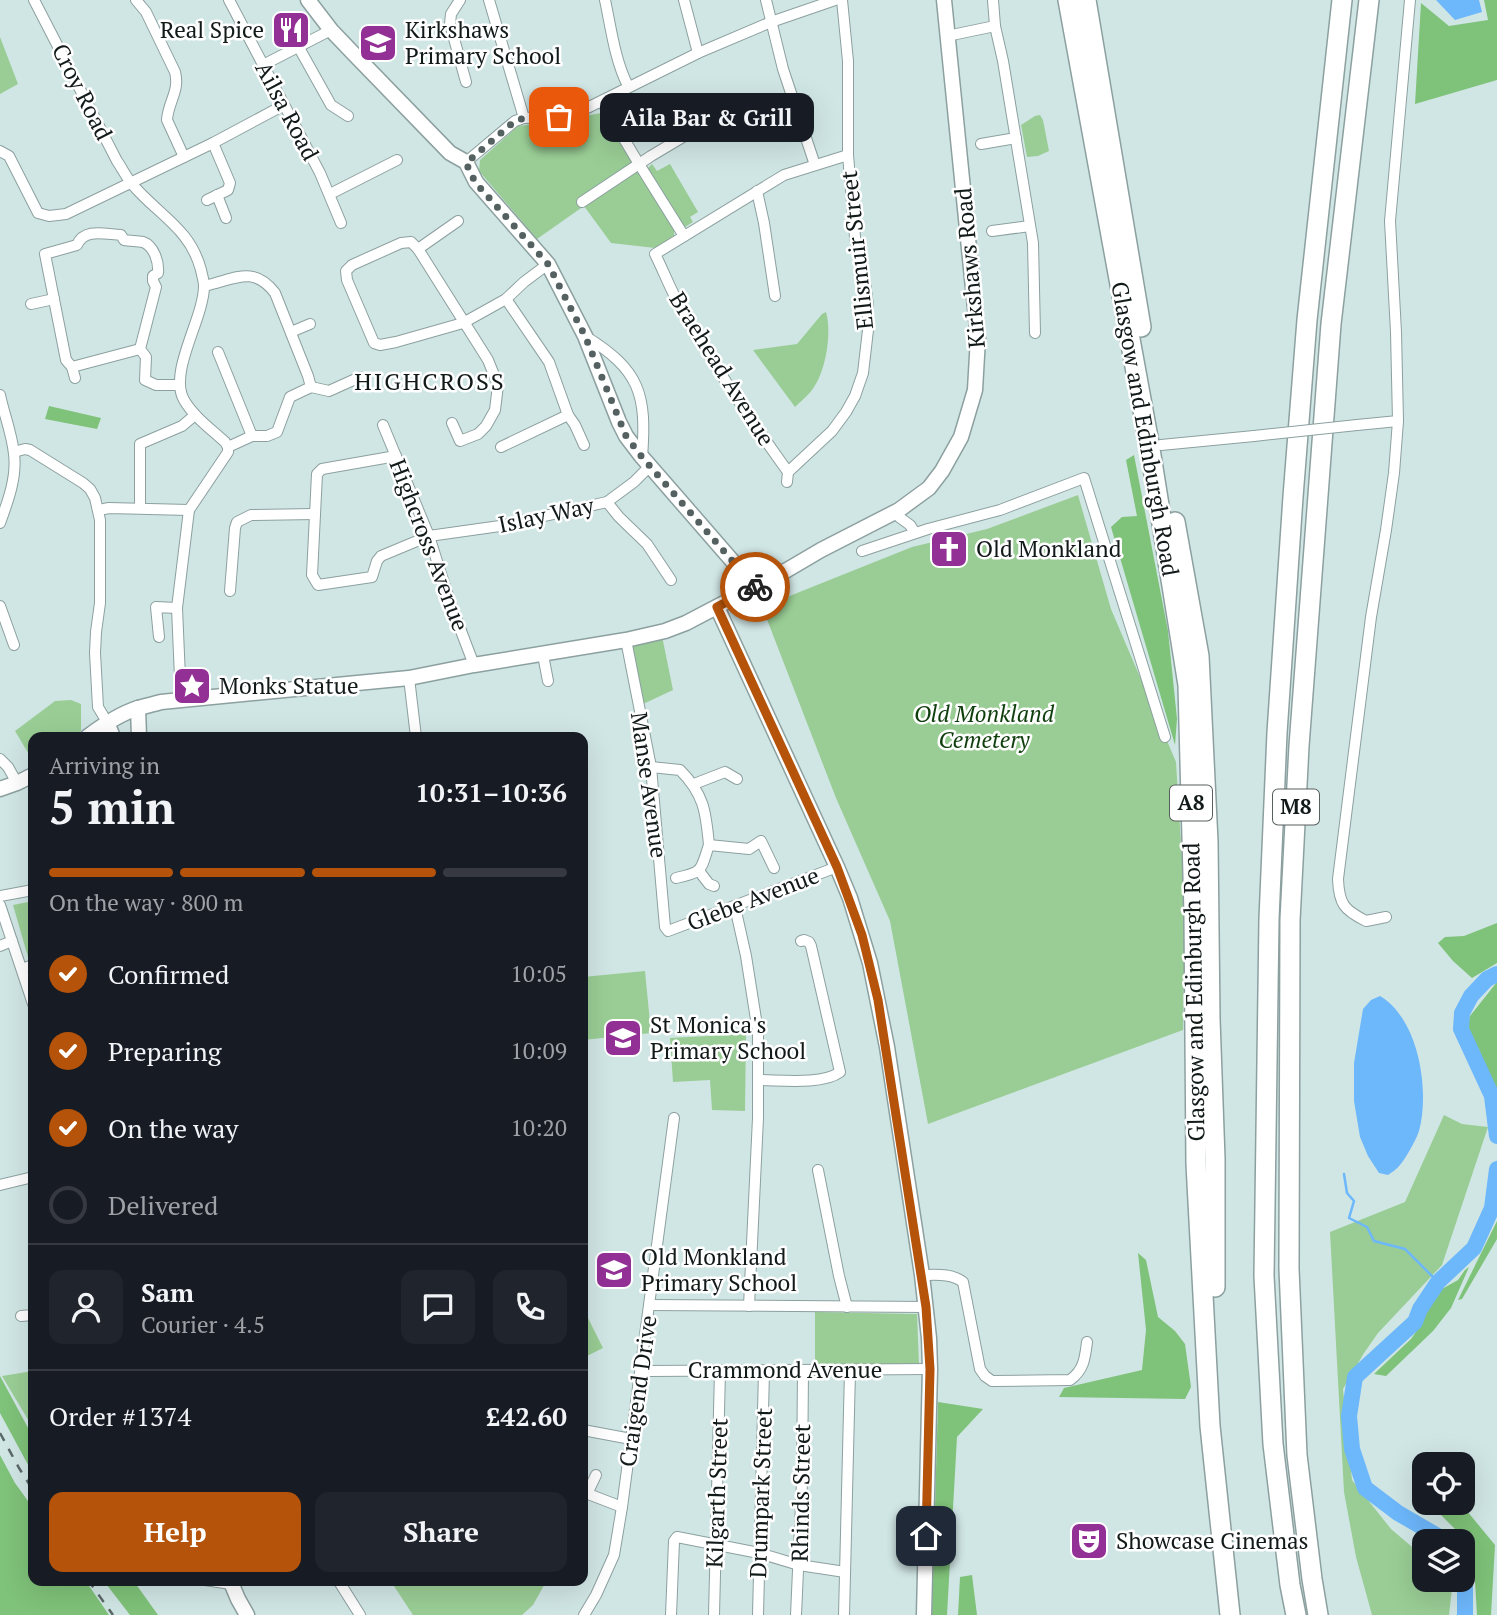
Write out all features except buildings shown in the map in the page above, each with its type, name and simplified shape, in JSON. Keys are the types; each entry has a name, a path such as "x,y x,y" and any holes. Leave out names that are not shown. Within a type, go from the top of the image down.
{"highway":[{"name":"Glasgow and Edinburgh Road","path":"1068,0 1149,443 1188,685 1197,1178 1210,1426 1229,1615"},
{"name":"Glasgow and Edinburgh Road","path":"1086,0 1199,656 1208,842 1215,1159 1214,1278 1224,1446 1242,1615"},
{"name":"M8","path":"1296,1615 1273,1444 1264,1276 1269,919 1277,733 1295,470 1307,320 1342,0"},
{"name":"M8","path":"1318,1615 1297,1455 1290,1295 1290,920 1299,746 1331,324 1369,0"}],"street":[{"name":"Croy Road","path":"34,0 117,161 132,183 183,233 194,250 204,286"},
{"path":"136,0 146,12 175,72 177,88 167,120 184,157"},
{"name":"Ailsa Road","path":"229,0 330,194 341,223"},
{"path":"308,0 331,30 450,153 466,163 475,182 548,264 585,336 626,436 755,587"},
{"path":"460,0 450,24 466,82"},
{"path":"489,0 524,118"},
{"path":"605,0 618,57 628,86"},
{"path":"684,0 698,53"},
{"path":"766,0 785,73 815,165"},
{"path":"466,163 508,127 524,118 559,117 577,113 698,53 771,22 835,0"},
{"name":"Ellismuir Street","path":"787,477 832,431 855,396 863,373 868,330 868,305 856,237 848,155 848,61 842,0"},
{"name":"Kirkshaws Road","path":"94,732 138,708 161,702 410,678 665,631 717,607 899,510 929,488 943,471 961,438 975,390 978,338 944,0"},
{"path":"993,0 995,26 1033,243 1035,333"},
{"path":"1386,917 1366,921 1344,908 1338,879 1371,617 1388,519 1398,421 1390,221 1410,0"},
{"path":"947,36 995,26"},
{"path":"263,65 331,30"},
{"path":"298,46 331,105 348,116"},
{"path":"602,102 684,236 784,175 848,155"},
{"path":"0,151 9,156 38,213 49,216 66,214 213,143 284,105"},
{"path":"582,202 704,125"},
{"path":"981,144 1016,138"},
{"path":"213,143 230,183 228,190 212,198 226,218"},
{"path":"330,194 397,160"},
{"path":"757,191 775,296"},
{"path":"418,249 458,221"},
{"path":"992,231 1030,226"},
{"path":"75,378 72,367 66,360 45,254 77,246 80,237 87,234 121,234 124,240 144,242 153,250 159,268 158,273 153,276 156,287 140,349 146,358 145,380 156,385 179,385"},
{"name":"Braehead Avenue","path":"684,236 655,254 680,306 787,477"},
{"path":"452,423 460,441 478,435 492,417 498,398 498,385 488,360 463,323 418,249 411,242 401,243 352,265 346,271 347,280 374,343 380,345 463,323 506,299 548,264"},
{"path":"181,701 177,608 189,510 228,452 225,442 195,415 184,400 179,385 180,372 204,286 250,276 267,283 275,293 311,387"},
{"path":"31,304 54,299"},
{"path":"506,299 549,362 568,415 584,445"},
{"path":"291,332 310,324"},
{"path":"585,336 603,347 638,385 644,421 646,461"},
{"path":"72,367 140,349"},
{"path":"218,352 252,436"},
{"path":"213,377 225,372"},
{"path":"228,447 252,436 267,436 277,432 290,397 311,387 329,391 360,377"},
{"path":"0,395 14,452 15,469 0,523"},
{"path":"140,508 141,444 181,425 195,415"},
{"path":"500,447 568,415"},
{"path":"1161,445 1398,421"},
{"name":"Highcross Avenue","path":"383,425 429,536 474,666"},
{"path":"14,452 30,450 83,483 90,489 99,510 100,603 95,653 98,708 111,732"},
{"path":"230,591 237,522 251,515 315,514 317,474 322,469 396,456"},
{"name":"Islay Way","path":"315,514 312,575 318,585 372,577 381,556 429,536 500,526 607,502 634,482 646,461"},
{"path":"862,551 915,533 1000,510 1084,478 1165,737"},
{"path":"607,502 647,544 671,580"},
{"path":"99,510 189,510"},
{"path":"899,510 899,517 910,525 915,533"},
{"path":"0,606 14,645"},
{"path":"159,637 156,607 177,608"},
{"path":"717,607 837,867 862,935 878,1000 926,1307 930,1369 924,1615"},
{"name":"Manse Avenue","path":"626,640 651,768 665,927 668,931"},
{"path":"543,655 548,681"},
{"path":"410,678 415,732"},
{"path":"138,708 139,732"},
{"path":"0,759 8,766 18,783"},
{"path":"651,768 680,770 694,784 707,817 709,845 699,871 676,878"},
{"path":"694,784 725,772 737,779"},
{"path":"0,789 28,778"},
{"path":"709,845 748,849 761,841 774,868"},
{"name":"Glebe Avenue","path":"668,931 837,867"},
{"path":"699,871 709,884 714,886"},
{"path":"0,896 28,891"},
{"path":"0,905 28,988"},
{"path":"735,907 758,1032 759,1080 749,1306"},
{"path":"0,946 12,941"},
{"path":"759,1080 816,1079 840,1072 811,946 809,942 801,941"},
{"path":"22,969 28,967"},
{"name":"Craigend Drive","path":"584,1615 614,1555 674,1118"},
{"path":"818,1170 839,1276 848,1307"},
{"path":"0,1185 28,1178"},
{"path":"922,1275 942,1274 963,1282 980,1369 992,1381 1070,1380 1079,1374 1085,1363 1087,1342"},
{"path":"649,1305 926,1307"},
{"path":"21,1316 28,1315"},
{"name":"Crammond Avenue","path":"640,1370 930,1369"},
{"name":"Kilgarth Street","path":"713,1615 720,1371"},
{"name":"Drumpark Street","path":"758,1615 764,1371"},
{"name":"Rhinds Street","path":"796,1615 803,1371"},
{"path":"844,1615 850,1371"},
{"path":"588,1431 631,1439"},
{"path":"588,1488 596,1475"},
{"path":"588,1494 622,1507"},
{"path":"671,1615 674,1541 677,1537 759,1553 799,1565 845,1572"},
{"path":"232,1586 247,1615"},
{"path":"342,1586 360,1615"}],"green space":[{"path":"1484,0 1497,0 1497,80 1415,104 1421,3 1449,26 1488,20"},
{"path":"0,37 18,84 0,94"},
{"path":"601,113 674,227 674,236 655,248 611,243 584,206 537,239 479,171 480,160 518,126"},
{"path":"1040,115 1049,151 1027,157 1021,125"},
{"path":"652,164 657,171 670,164 698,212 690,217 693,222 685,227 648,168"},
{"path":"826,312 828,340 822,371 812,390 795,407 753,350 797,344"},
{"path":"49,406 101,418 97,429 45,419"},
{"path":"1134,455 1168,631 1177,719 1175,745 1111,527 1122,517 1137,516 1126,460"},
{"name":"Old Monkland Cemetery","path":"1078,495 1111,609 1176,762 1185,907 1183,1030 928,1124 890,921 836,798 761,604 767,605 912,547 987,529"},
{"path":"662,636 673,690 641,705 630,642"},
{"path":"71,700 81,704 81,731 28,732 28,753 15,731 55,701"},
{"path":"28,902 28,957 13,905"},
{"path":"1497,923 1497,963 1472,978 1438,943 1445,937 1464,936"},
{"path":"645,971 651,1033 588,1039 588,977"},
{"path":"1497,982 1497,1092 1467,1028 1470,1016"},
{"path":"746,1034 745,1111 712,1110 710,1080 673,1082 670,1038"},
{"path":"1444,1115 1462,1124 1488,1127 1442,1265 1378,1333 1343,1389 1352,1480 1391,1529 1412,1547 1412,1592 1452,1592 1449,1615 1372,1615 1356,1557 1344,1492 1330,1232 1405,1202"},
{"path":"1497,1221 1497,1239 1462,1299 1458,1300"},
{"path":"1138,1253 1146,1260 1158,1317 1175,1331 1185,1344 1191,1387 1185,1399 1059,1397 1064,1388 1142,1370 1146,1330"},
{"path":"1469,1267 1451,1308 1433,1331 1386,1376 1374,1374 1411,1339 1422,1323 1429,1303 1442,1289 1458,1280"},
{"path":"815,1312 917,1314 919,1364 815,1364"},
{"path":"588,1318 603,1348 588,1356"},
{"path":"28,1372 28,1420 2,1376"},
{"path":"0,1376 28,1428 28,1465 0,1413"},
{"path":"938,1402 983,1409 957,1437 947,1615 932,1615"},
{"path":"0,1455 28,1501 28,1586 89,1586 109,1615 0,1615"},
{"path":"1441,1515 1470,1515 1495,1545 1491,1615 1477,1615 1475,1529 1455,1529"},
{"path":"972,1575 977,1615 958,1615 960,1577"},
{"path":"108,1586 137,1586 158,1615 130,1615"},
{"path":"394,1586 544,1586 533,1605 522,1615 413,1615"}],"water":[{"path":"1436,0 1479,0 1482,12 1455,20"},
{"path":"1380,996 1404,1021 1412,1038 1422,1077 1423,1096 1418,1135 1402,1162 1388,1175 1379,1173 1368,1156 1360,1137 1354,1101 1354,1063 1363,1009 1371,1000"}],"waterway":[{"path":"1497,974 1487,979 1471,996 1462,1013 1461,1029 1492,1096 1497,1136"},
{"path":"1426,1529 1398,1513 1365,1488 1352,1449 1349,1416 1355,1377 1415,1322 1420,1309 1438,1282 1474,1248 1492,1208 1497,1169"},
{"path":"1344,1174 1347,1193 1354,1201 1349,1218 1367,1227 1374,1241 1405,1249 1438,1282"},
{"path":"1465,1592 1465,1615"}],"railway":[{"path":"0,1433 28,1482"},
{"path":"92,1586 113,1615"}],"way so far":[{"path":"559,117 524,118 515,121 466,163 475,182 548,264 585,336 626,436 755,587"}],"place":[{"name":"Real Spice","path":"291,30"},
{"name":"Kirkshaws Primary School","path":"378,43"},
{"name":"Aila Bar & Grill","path":"559,117"},
{"name":"Old Monkland","path":"949,549"},
{"name":"Monks Statue","path":"192,686"},
{"name":"St Monica's Primary School","path":"623,1038"},
{"name":"Old Monkland Primary School","path":"614,1270"},
{"name":"Showcase Cinemas","path":"1089,1541"}],"district":[{"name":"HIGHCROSS","path":"430,382"}],"route":[{"path":"755,587 717,607 850,898 870,963 887,1047 929,1338 926,1536"}]}
